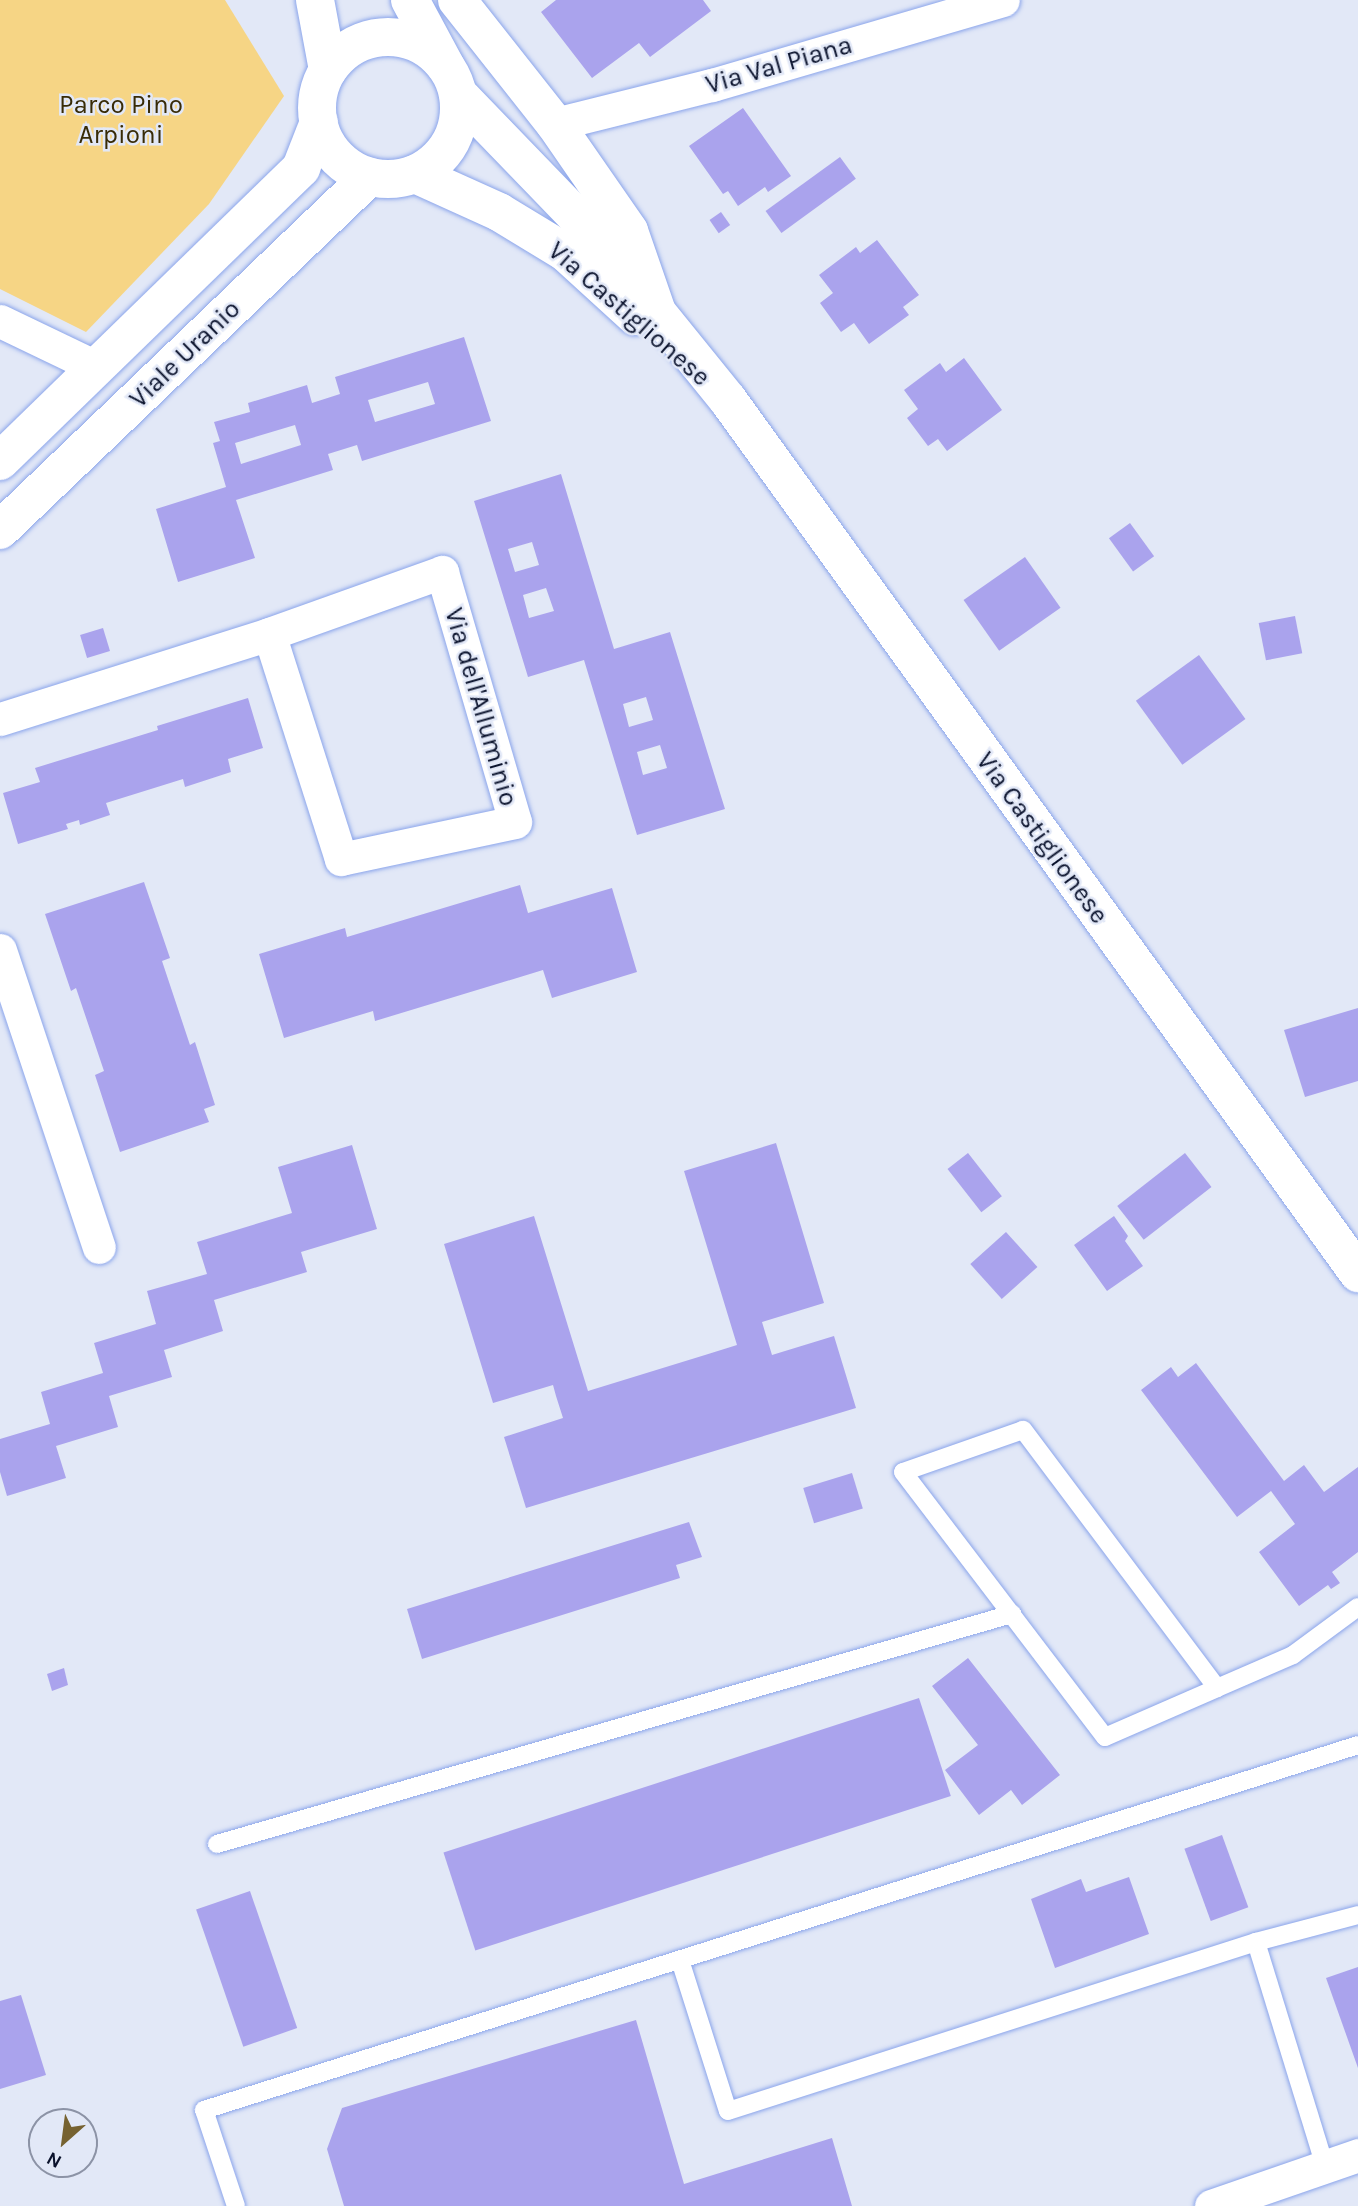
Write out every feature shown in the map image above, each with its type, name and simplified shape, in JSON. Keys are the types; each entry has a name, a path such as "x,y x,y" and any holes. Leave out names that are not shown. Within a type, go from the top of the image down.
{"main road":[{"path":"315,0 328,69 317,104 319,122 325,141 336,157 369,177 392,179 415,174 436,161 451,142 459,118 452,80"},
{"name":"Via Castiglionese","path":"410,0 452,80"},
{"name":"Via Castiglionese","path":"457,0 555,124 629,231 658,314"},
{"name":"Via Castiglionese","path":"328,69 343,53 363,41 385,37 408,39 429,49 452,80 596,237 728,400 1358,1273"},
{"name":"Viale Uranio","path":"0,461 94,366 300,168 319,122"},
{"name":"Via Castiglionese","path":"415,174 499,212 565,252 728,400"},
{"name":"Viale Uranio","path":"0,530 369,177"}],"street":[{"name":"Via Val Piana","path":"555,124 712,85 1003,0"},
{"path":"0,321 94,366"},
{"name":"Via dell'Alluminio","path":"0,719 269,634 442,572 515,822 341,859 269,634"},
{"path":"0,950 99,1247"},
{"path":"1211,2206 1358,2155"}],"lane":[{"path":"1217,1688 1023,1430 903,1472 1105,1737 1293,1655 1358,1607"},
{"path":"217,1844 1012,1614"},
{"path":"236,2206 204,2110 1358,1745"},
{"path":"680,1960 728,2111 1256,1942 1358,1915"},
{"path":"1256,1942 1325,2166"}],"green space":[{"name":"Parco Pino Arpioni","path":"0,0 225,0 284,96 209,204 86,332 0,289"}],"building":[{"path":"556,0 703,0 711,11 650,57 639,43 592,78 541,12"},
{"path":"743,108 791,176 768,192 765,187 738,206 728,191 723,194 689,146"},
{"path":"840,157 856,179 781,233 766,211"},
{"path":"721,212 730,225 719,233 710,220"},
{"path":"877,240 919,295 903,307 909,315 869,344 854,323 841,332 820,303 833,293 819,275 856,247 860,253"},
{"path":"464,337 491,421 362,461 357,445 328,454 333,470 236,500 255,558 178,582 156,509 226,487 213,443 220,441 214,422 250,412 248,403 307,385 312,403 340,394 335,377","holes":["428,382 435,404 375,422 368,400","295,425 301,445 241,464 235,443"]},
{"path":"964,358 1002,410 947,451 938,439 928,446 907,418 918,409 904,390 940,363 946,372"},
{"path":"561,474 614,649 670,632 725,809 637,835 584,660 528,677 474,501","holes":["532,542 539,565 515,572 508,549","546,588 554,611 529,618 523,595","646,697 653,720 629,727 623,704","660,745 667,768 643,775 637,752"]},
{"path":"1130,523 1154,556 1133,571 1109,538"},
{"path":"1025,557 1061,608 999,651 964,600"},
{"path":"1295,616 1302,653 1266,660 1259,623"},
{"path":"103,628 110,651 87,658 80,635"},
{"path":"1199,655 1245,719 1182,765 1136,701"},
{"path":"248,698 263,748 228,759 231,772 185,787 183,779 106,803 110,815 80,825 79,820 66,824 68,829 18,844 3,793 40,782 35,768 158,730 157,726"},
{"path":"144,882 170,958 162,961 190,1045 195,1042 215,1105 204,1109 209,1122 120,1152 95,1075 104,1071 76,988 71,991 45,914"},
{"path":"520,885 528,913 612,888 637,972 552,998 543,970 375,1021 373,1011 284,1038 259,954 345,928 347,937"},
{"path":"1358,1008 1358,1081 1305,1097 1284,1030"},
{"path":"776,1143 824,1303 762,1322 765,1332 772,1355 834,1336 856,1408 526,1508 504,1437 563,1418 553,1385 493,1403 444,1244 534,1216 588,1391 737,1345 684,1171"},
{"path":"352,1145 377,1229 301,1252 307,1272 214,1300 223,1331 164,1350 172,1377 109,1396 118,1427 56,1446 66,1478 7,1496 0,1472 0,1439 50,1424 41,1392 103,1373 94,1343 156,1324 147,1291 207,1274 197,1242 292,1213 278,1167"},
{"path":"968,1153 1002,1196 981,1212 948,1169"},
{"path":"1185,1153 1211,1187 1144,1240 1117,1206"},
{"path":"1114,1216 1128,1236 1125,1241 1143,1266 1107,1291 1074,1245"},
{"path":"1006,1232 1037,1267 1002,1299 970,1264"},
{"path":"1196,1363 1284,1481 1304,1465 1324,1492 1358,1467 1358,1552 1332,1572 1340,1583 1331,1589 1328,1585 1299,1606 1259,1552 1295,1524 1271,1491 1237,1517 1141,1390 1171,1367 1178,1377"},
{"path":"852,1473 863,1508 814,1523 803,1488"},
{"path":"689,1522 702,1557 676,1565 680,1578 422,1659 407,1609"},
{"path":"968,1658 1060,1775 1022,1805 1011,1790 979,1815 945,1770 978,1745 932,1686"},
{"path":"64,1668 68,1685 52,1691 47,1674"},
{"path":"919,1698 951,1796 475,1950 443,1853"},
{"path":"1222,1835 1248,1907 1211,1921 1184,1849"},
{"path":"1129,1877 1149,1934 1055,1968 1031,1899 1081,1879 1086,1892"},
{"path":"250,1891 297,2028 243,2047 196,1910"},
{"path":"1358,1967 1358,2068 1326,1978"},
{"path":"21,1995 46,2075 0,2089 0,2001"},
{"path":"636,2020 684,2184 832,2138 852,2206 344,2206 327,2149 342,2108"}]}
